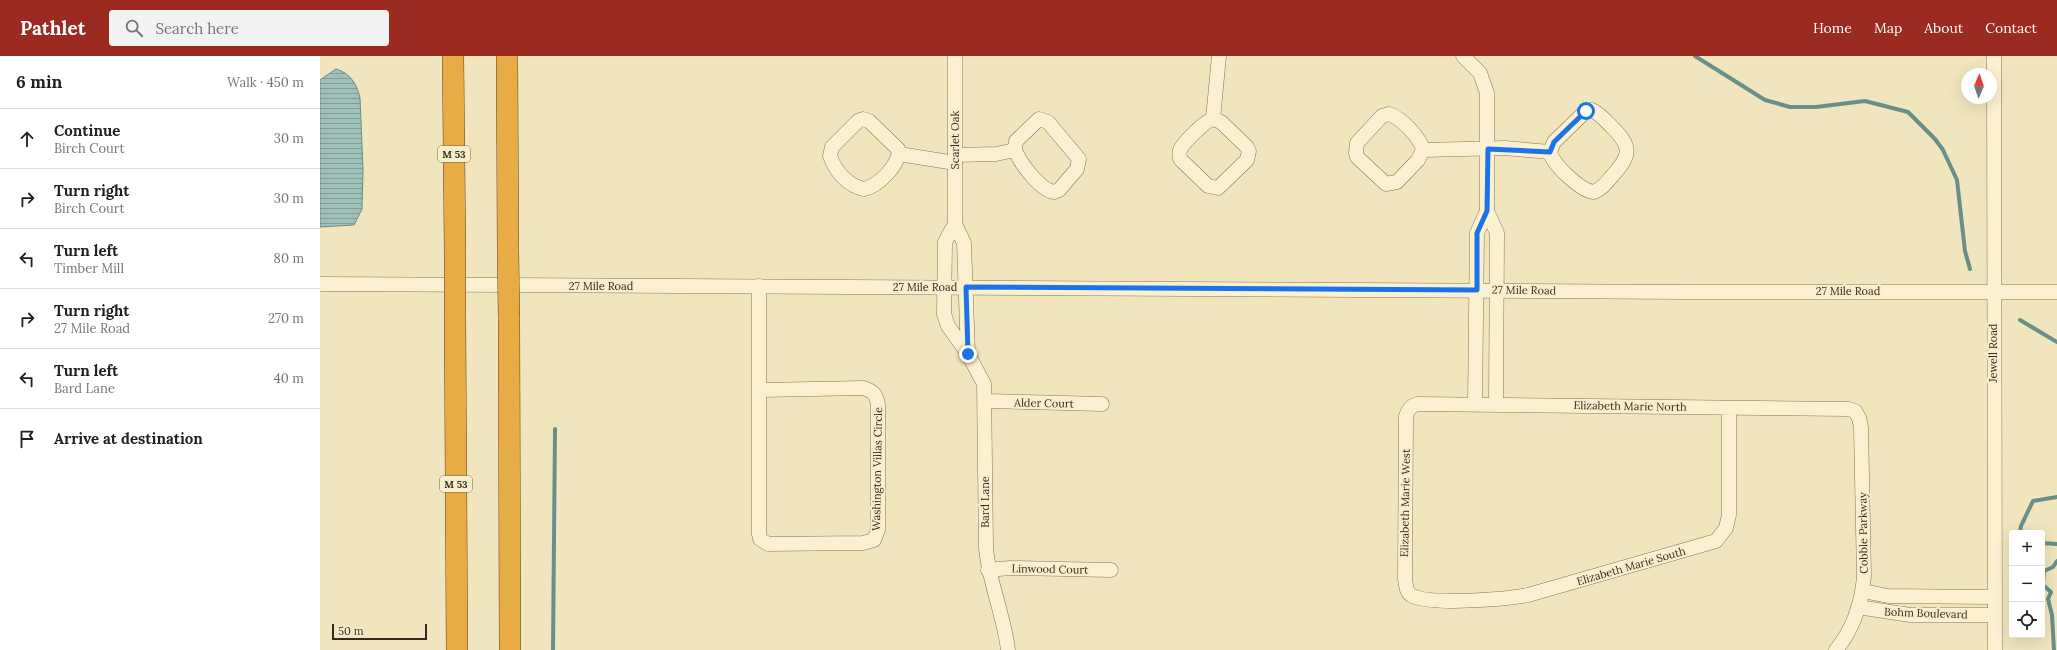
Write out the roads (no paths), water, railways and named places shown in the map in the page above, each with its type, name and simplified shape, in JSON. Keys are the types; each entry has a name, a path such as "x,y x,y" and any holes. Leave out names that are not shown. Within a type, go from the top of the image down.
{"highway":[{"name":"M 53","path":"453,56 457,650"},
{"path":"507,56 510,650"}],"street":[{"name":"Scarlet Oak","path":"955,56 955,224 964,243 966,287"},
{"path":"1213,119 1219,56"},
{"path":"1463,56 1473,64 1485,83 1488,102 1487,211 1477,233 1475,404"},
{"name":"Jewell Road","path":"1994,56 1994,650"},
{"path":"1592,110 1598,112 1622,137 1627,151 1623,164 1600,190 1594,192 1582,188 1553,160 1550,152 1554,142 1586,111 1592,110"},
{"path":"1389,114 1396,116 1419,140 1423,150 1418,160 1397,182 1386,184 1357,157 1355,148 1356,143 1382,116 1389,114"},
{"path":"864,119 869,121 898,149 899,154 896,162 876,184 864,189 857,187 844,178 832,162 830,156 832,147 858,121 864,119"},
{"path":"1039,119 1048,122 1077,155 1079,164 1058,190 1049,191 1034,178 1017,156 1015,150 1016,141 1039,119"},
{"path":"1213,119 1221,122 1247,147 1249,151 1247,160 1218,188 1208,186 1181,160 1179,156 1181,148 1206,122 1213,119"},
{"path":"1423,150 1488,149 1550,152"},
{"path":"899,154 955,159 1015,150"},
{"path":"1487,211 1497,233 1498,290 1496,404"},
{"name":"Scarlet Oak","path":"944,286 945,242 955,224"},
{"name":"27 Mile Road","path":"320,284 2057,292"},
{"name":"Washington Villas Circle","path":"759,286 759,390 760,539 768,544 863,543 874,540 878,530 877,397 872,391 863,388 759,390"},
{"name":"Bard Lane","path":"944,286 944,314 948,326 968,354 984,384 986,548 988,570 1004,625 1008,650"},
{"name":"Bard Lane","path":"966,287 968,354"},
{"name":"Alder Court","path":"985,401 1102,404"},
{"name":"Elizabeth Marie North","path":"1408,410 1417,404 1496,404 1849,409 1854,411"},
{"name":"Elizabeth Marie South","path":"1410,595 1424,600 1505,599 1528,595 1716,541 1726,528 1729,515 1729,408"},
{"name":"Elizabeth Marie West","path":"1408,410 1405,578 1406,588 1410,595"},
{"name":"Cobble Parkway","path":"1836,650 1844,640 1863,591 1861,426 1859,418 1854,411"},
{"name":"Linwood Court","path":"988,570 1010,568 1111,570"},
{"name":"Bohm Boulevard","path":"1863,591 1895,597 1994,597"},
{"name":"Bohm Boulevard","path":"1858,607 1905,614 1994,615"}],"water":[{"path":"336,69 349,76 357,88 360,98 363,170 362,209 354,225 320,227 320,80"}],"waterway":[{"path":"1695,56 1765,100 1790,107 1816,107 1865,101 1908,112 1935,139 1943,150 1957,180 1965,251 1970,269"},
{"path":"2020,320 2057,342"},
{"path":"553,650 555,429"},
{"path":"2020,530 2033,501 2057,497"},
{"path":"2045,543 2057,544"},
{"path":"2054,650 2052,615 2048,599 2051,592 2043,585 2044,571 2053,567 2057,561"}]}
